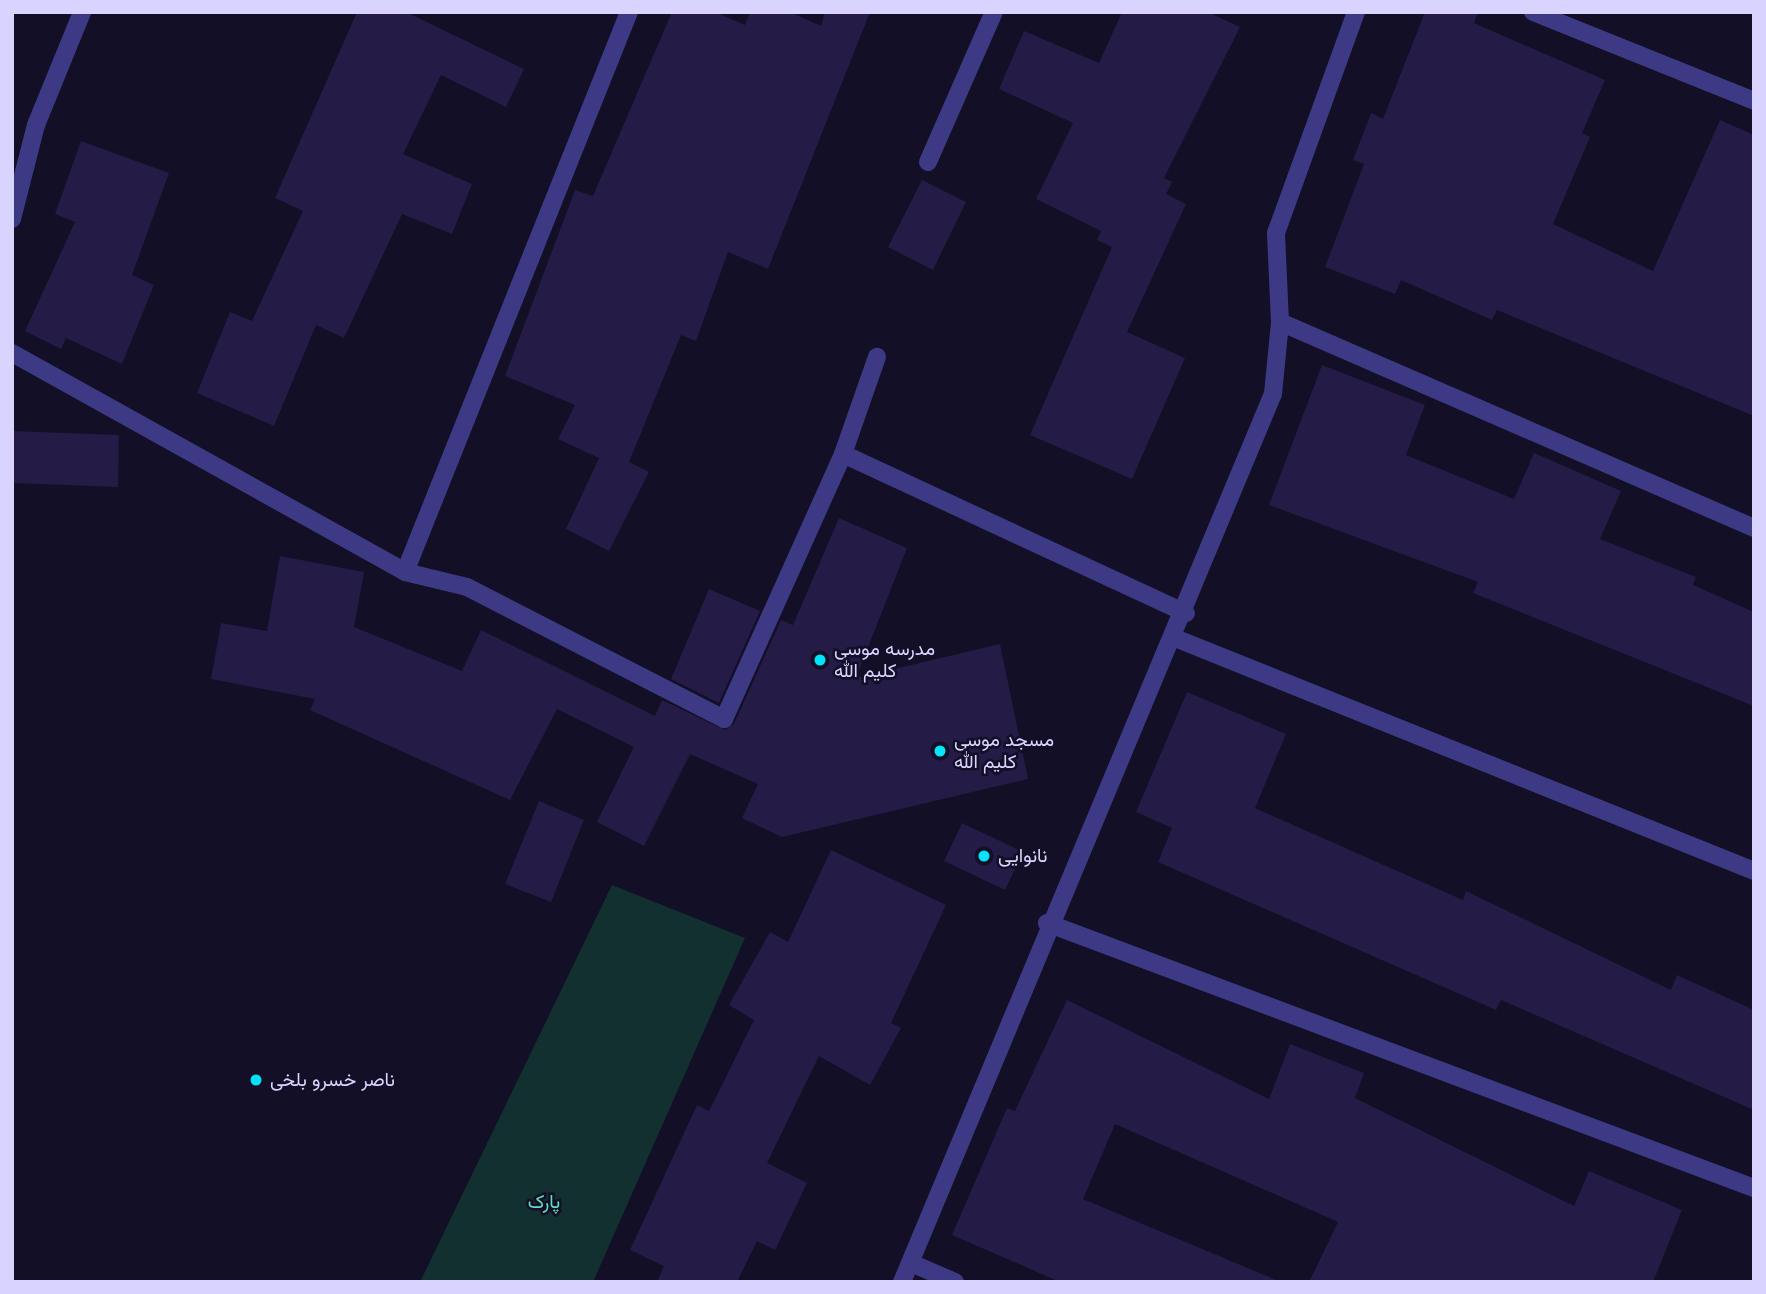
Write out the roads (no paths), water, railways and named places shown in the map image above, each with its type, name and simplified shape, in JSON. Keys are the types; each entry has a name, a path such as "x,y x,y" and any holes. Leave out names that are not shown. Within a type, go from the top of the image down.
{"street":[{"path":"12,219 36,125 82,12"},
{"path":"405,572 629,12"},
{"path":"928,162 994,12"},
{"path":"902,1282 1047,923 1175,638 1273,394 1280,322 1276,233 1356,12"},
{"path":"1534,12 1754,101"},
{"path":"1280,322 1754,527"},
{"path":"12,353 405,572 467,587 724,719 843,454 877,357"},
{"path":"843,454 1185,613"},
{"path":"1175,638 1754,871"},
{"path":"1047,923 1754,1188"},
{"path":"911,1263 956,1282"}],"place":[{"name":"مدرسه موسی کلیم الله","path":"820,660"},
{"name":"مسجد موسی کلیم الله","path":"940,751"},
{"name":"نانوایی","path":"984,856"},
{"name":"ناصر خسرو بلخی","path":"256,1080"}],"park label":[{"name":"پارک","path":"544,1202"}]}
